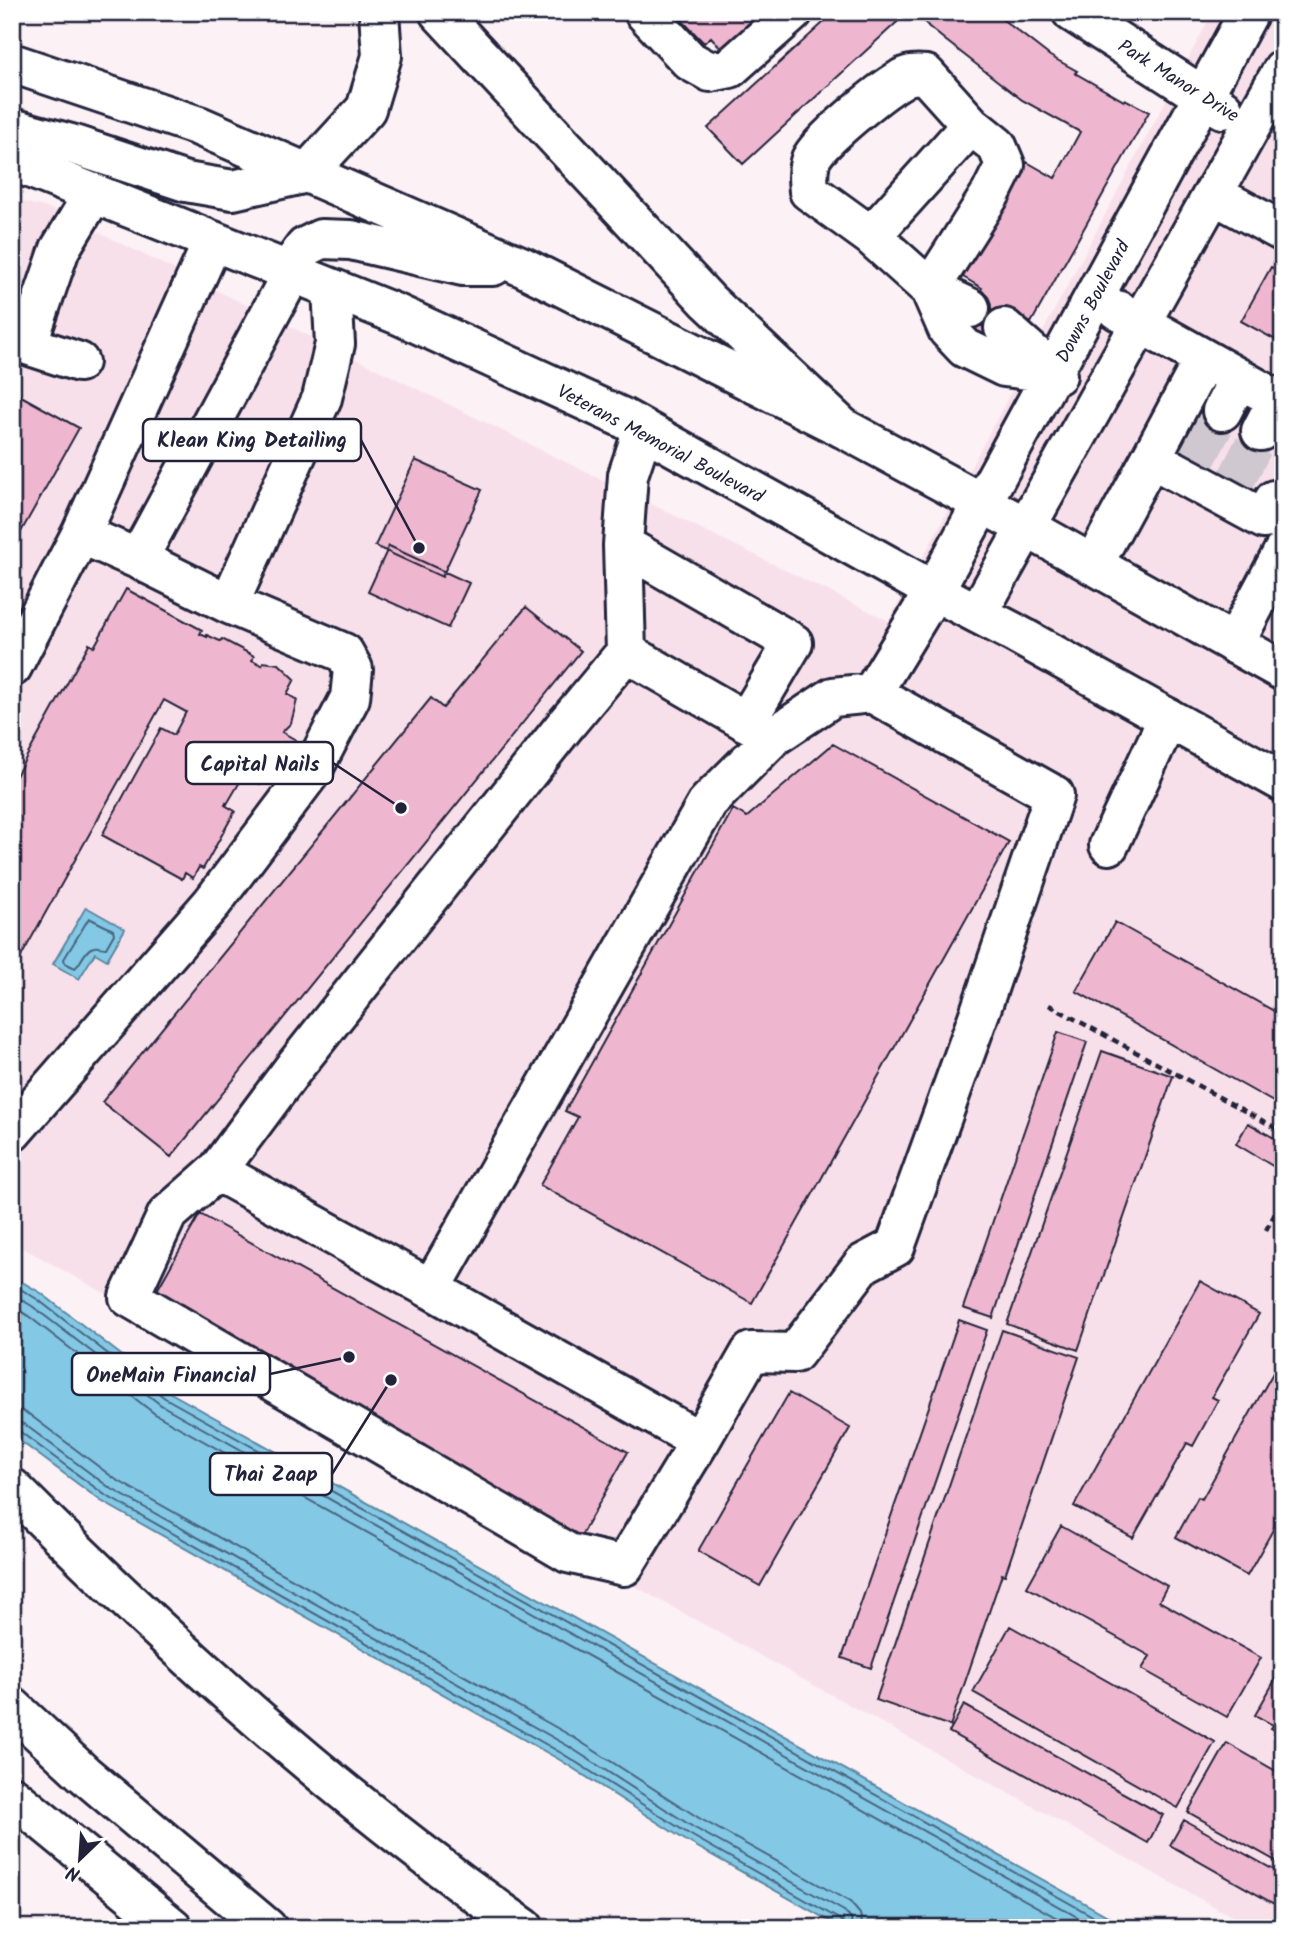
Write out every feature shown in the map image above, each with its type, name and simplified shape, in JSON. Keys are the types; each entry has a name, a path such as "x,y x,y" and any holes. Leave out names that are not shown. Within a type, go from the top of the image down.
{"main road":[{"path":"12,128 71,144 186,183 233,190 307,173 366,109 382,56 379,12"},
{"path":"439,12 708,301 843,428"},
{"path":"644,12 690,61 710,72 730,68 793,12"},
{"name":"Park Manor Drive","path":"1072,12 1203,96 1270,102"},
{"name":"Downs Boulevard","path":"872,694 934,591 1250,12"},
{"path":"12,63 199,126 523,267 843,428 1283,671"},
{"path":"930,289 1005,165 997,146 971,125 926,75 914,74 901,79 841,126 812,158 807,176 809,191 871,236 930,289 970,307"},
{"path":"978,613 1213,194 1270,102"},
{"path":"871,236 971,125"},
{"name":"Veterans Memorial Boulevard","path":"12,161 399,315 623,418 1283,782"},
{"path":"79,362 20,342 60,249 94,193"},
{"path":"1213,194 1283,232"},
{"path":"138,559 305,247 321,239 351,240 463,266 523,267"},
{"path":"12,667 81,534 213,241"},
{"path":"229,604 322,398 335,344 332,289"},
{"path":"930,289 948,330 965,348 1004,367 1053,373"},
{"path":"1094,296 1204,359 1230,395 1274,411"},
{"path":"1004,328 1053,373 1098,398"},
{"path":"1093,565 1204,359"},
{"path":"643,430 628,475 623,545 626,652 296,1065 217,1171 167,1215 129,1297 568,1553 624,1566 751,1352 795,1353 863,1264 895,1247 981,1009 1054,795 872,694 833,697 760,729"},
{"path":"1151,458 1192,468 1274,516"},
{"path":"12,1132 212,903 313,769 350,698 353,669 344,653 229,604 81,534"},
{"path":"431,1289 708,802 760,729 793,643 623,545"},
{"path":"1234,643 1283,552"},
{"path":"626,652 760,729"},
{"path":"1109,845 1168,718"},
{"path":"217,1171 699,1441"},
{"path":"12,1488 228,1693 385,1824 520,1925"},
{"path":"12,1706 84,1774 267,1928"},
{"path":"12,1796 173,1928"}],"path":[{"path":"1049,1005 1283,1134"},
{"path":"1276,1128 1283,1116"},
{"path":"1266,1230 1283,1199"}],"shaded area":[{"path":"1213,12 1283,12 1283,1928 1253,1928 12,1242 12,199 51,209 889,621"}],"water":[{"path":"86,907 125,929 107,960 95,953 79,979 53,964"},
{"path":"12,1276 41,1293 169,1392 1129,1928 842,1928 685,1840 560,1760 101,1501 12,1435"}],"building":[{"path":"674,12 761,12 722,49 711,37 704,43"},
{"path":"835,12 908,12 743,164 708,128"},
{"path":"916,12 993,12 1050,56 1077,71 1075,73 1149,112 1031,323 1012,313 994,347 959,327 982,288 963,277 1027,162 1055,178 1080,132 1022,100 929,27"},
{"path":"1271,267 1283,273 1283,344 1241,321"},
{"path":"12,391 79,428 12,548"},
{"path":"415,460 482,490 442,577 375,546"},
{"path":"389,546 469,583 448,628 368,592"},
{"path":"126,589 202,630 200,634 220,641 222,639 254,656 252,660 262,665 263,662 279,664 295,679 287,694 297,700 291,723 282,732 296,740 272,782 264,777 260,784 244,775 225,805 235,811 203,869 199,867 193,878 185,873 182,879 102,835 161,728 174,735 186,712 164,700 12,973 12,783 89,644 94,647"},
{"path":"526,607 581,651 171,1157 102,1102 431,698 443,708"},
{"path":"833,744 1009,842 752,1303 540,1185 578,1117 565,1111 733,809 747,817"},
{"path":"1115,922 1283,1016 1283,1090 1275,1103 1076,991"},
{"path":"1058,1032 1087,1042 993,1318 963,1308"},
{"path":"1102,1051 1173,1076 1078,1350 1007,1324"},
{"path":"1248,1123 1283,1143 1283,1157 1276,1168 1236,1144"},
{"path":"200,1214 628,1452 579,1539 151,1301"},
{"path":"1200,1281 1259,1314 1212,1397 1218,1400 1193,1446 1187,1443 1133,1538 1074,1506"},
{"path":"959,1320 987,1330 871,1668 842,1658"},
{"path":"1002,1330 1079,1357 950,1726 876,1700"},
{"path":"1283,1355 1283,1512 1247,1576 1176,1537 1198,1497 1202,1499"},
{"path":"789,1393 850,1428 760,1586 698,1551"},
{"path":"1061,1526 1167,1586 1159,1601 1261,1658 1227,1717 1142,1669 1150,1656 1027,1587"},
{"path":"1010,1626 1215,1742 1178,1808 973,1692"},
{"path":"1283,1666 1283,1734 1255,1715"},
{"path":"964,1705 1163,1815 1148,1843 949,1732"},
{"path":"1227,1743 1283,1775 1283,1865 1188,1812"},
{"path":"1184,1820 1283,1875 1283,1909 1170,1845"}],"tunnel":[{"path":"1197,458 1222,411"},
{"path":"1236,480 1261,431"}],"place":[{"name":"Klean King Detailing","path":"419,548"},
{"name":"Capital Nails","path":"401,808"},
{"name":"OneMain Financial","path":"349,1357"},
{"name":"Thai Zaap","path":"391,1380"}]}
